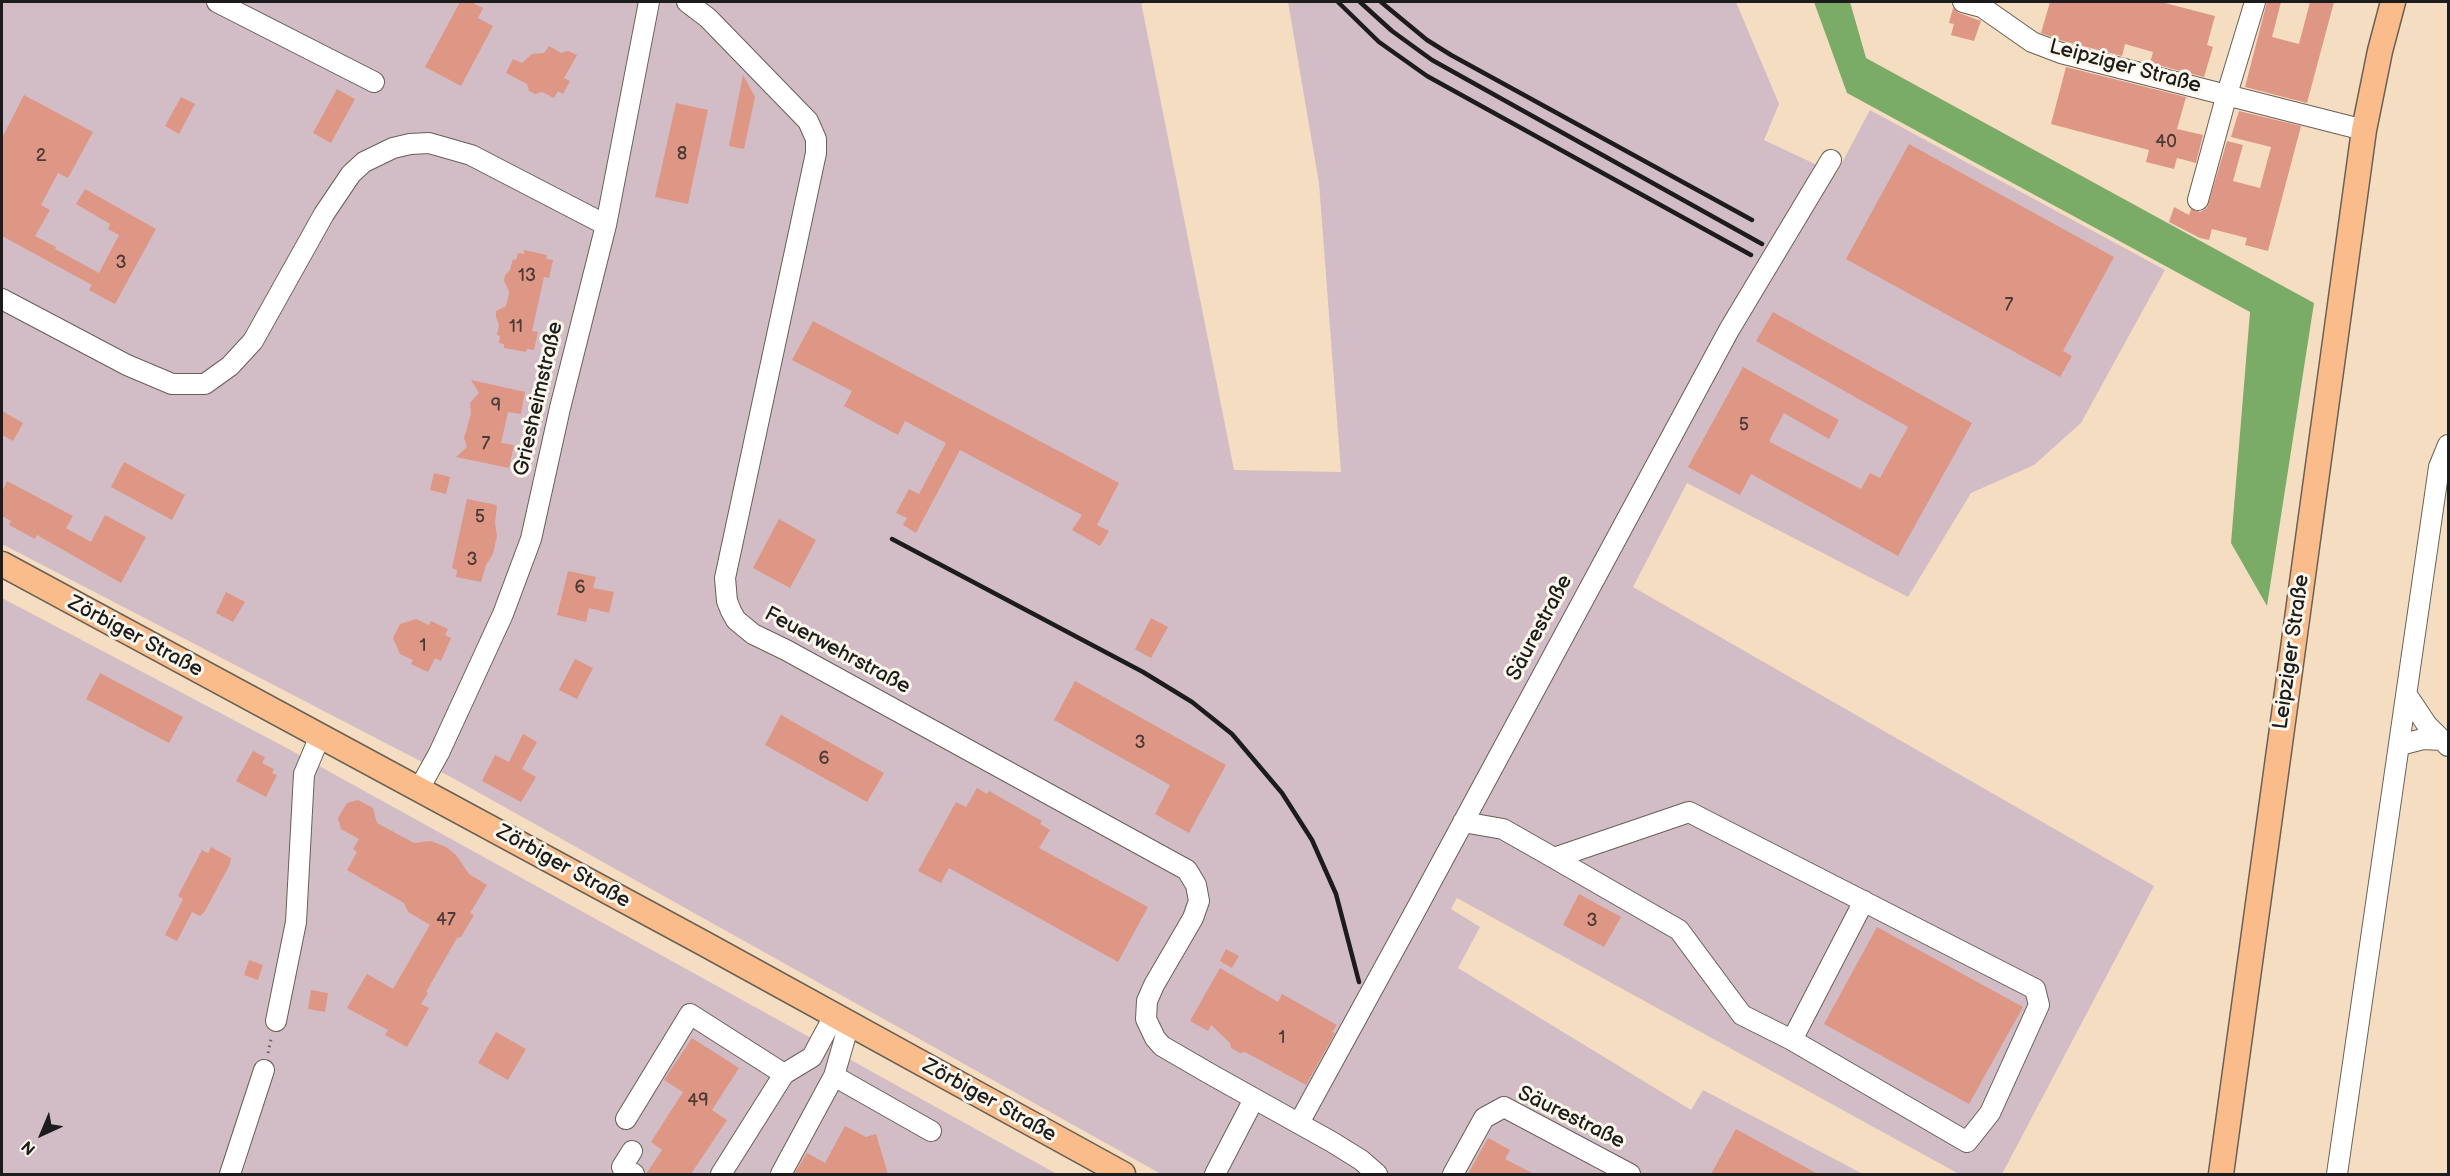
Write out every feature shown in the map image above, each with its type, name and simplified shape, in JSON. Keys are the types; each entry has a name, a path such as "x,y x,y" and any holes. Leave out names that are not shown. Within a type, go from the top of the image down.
{"main road":[{"name":"Leipziger Straße","path":"2221,1174 2364,130 2380,51 2393,2"},
{"name":"Zörbiger Straße","path":"2,564 1123,1174"}],"street":[{"path":"217,2 374,82"},
{"name":"Griesheimstraße","path":"419,789 447,736 503,614 524,561 606,225 649,2"},
{"name":"Feuerwehrstraße","path":"687,2 708,18 808,121 816,139 814,165 725,578 727,601 731,611 736,620 753,634 1186,870 1198,891 1196,910 1150,993 1146,1019 1155,1038 1162,1046 1254,1099"},
{"name":"Leipziger Straße","path":"1963,2 1982,7 2000,17 2032,42 2061,53 2364,130"},
{"name":"Leipziger Straße","path":"2198,201 2255,2"},
{"path":"2,299 127,365 172,384 205,384 230,366 253,341 340,188 364,162 384,151 410,144 449,147 501,170 606,225"},
{"name":"Säurestraße","path":"1299,1123 1729,330 1831,160"},
{"path":"2337,1174 2408,695 2439,467 2448,445"},
{"path":"2408,695 2427,725 2445,743"},
{"path":"276,1021 296,922 304,774 321,736"},
{"path":"2400,745 2423,739 2445,743"},
{"path":"1463,822 1503,829 1679,930 1742,1015 1792,1040 1967,1142 1990,1113 2039,1005 2035,989 1689,812 1554,858"},
{"path":"1792,1040 1864,901"},
{"path":"626,1119 690,1014 784,1074"},
{"path":"721,1174 784,1074 812,1057 842,1020"},
{"path":"782,1174 834,1076 842,1020"},
{"path":"230,1174 264,1070"},
{"path":"834,1076 932,1131"},
{"path":"1215,1174 1254,1099 1361,1160 1377,1174"},
{"name":"Säurestraße","path":"1453,1174 1484,1118 1504,1107 1630,1174"},
{"path":"632,1151 622,1167 634,1174"}],"path":[{"path":"264,1070 276,1021"}],"shaded area":[{"path":"2,2 1141,2 1234,470 1341,472 1319,183 1288,2 1736,2 1779,104 1764,140 1836,174 1870,110 2165,270 2081,423 2034,465 1971,493 1908,597 1687,483 1633,587 2154,886 2002,1174 1959,1174 1457,898 1451,909 1480,927 1458,968 1691,1110 1703,1090 1863,1174 1161,1174 449,776 2,544"},
{"path":"2,598 283,746 1057,1174 2,1174"}],"green space":[{"path":"1814,2 1850,2 1866,58 2314,303 2267,606 2231,543 2250,312 1847,93"}],"building":[{"path":"460,2 471,2 483,8 478,18 493,26 461,86 425,67"},
{"path":"2050,2 2161,2 2215,16 2207,45 2213,47 2204,77 2150,63 2153,52 2125,44 2122,56 2041,33"},
{"path":"2267,2 2281,2 2272,37 2299,44 2310,2 2334,2 2307,103 2245,87"},
{"path":"1953,8 1959,13 1981,21 1974,41 1951,35 1954,24 1949,23"},
{"path":"549,46 561,53 568,51 577,55 564,78 570,81 563,94 558,91 554,98 542,92 535,94 529,91 527,84 506,73 513,59 522,63 532,54 544,53"},
{"path":"2066,67 2186,97 2177,129 2203,135 2196,163 2177,158 2174,169 2146,162 2149,150 2051,124"},
{"path":"743,75 755,97 744,149 729,146"},
{"path":"337,89 355,99 331,143 313,133"},
{"path":"24,95 93,132 68,178 58,173 41,205 50,210 35,236 99,273 119,235 108,229 110,224 76,204 85,189 156,229 115,304 89,290 92,285 2,236 2,138"},
{"path":"181,97 195,104 179,134 165,126"},
{"path":"676,103 708,110 688,204 655,197"},
{"path":"2239,111 2301,126 2268,251 2245,245 2247,238 2212,229 2209,240 2200,238 2169,222 2174,207 2189,215 2191,209 2200,212 2207,208 2227,141 2243,145 2233,181 2260,188 2271,147 2231,137"},
{"path":"1909,144 2114,257 2063,351 2072,356 2060,377 1846,259"},
{"path":"524,250 547,255 546,259 553,260 549,278 544,277 532,331 538,332 534,350 527,349 526,352 504,348 504,344 499,343 500,336 497,335 499,325 496,317 496,311 506,306 508,298 509,291 504,281 505,275 510,270 513,259 516,260 518,253 524,254"},
{"path":"1773,312 1972,423 1898,556 1751,474 1740,495 1688,467 1743,367 1839,420 1829,439 1784,413 1770,442 1861,489 1870,473 1880,478 1908,427 1756,341"},
{"path":"813,321 1119,483 1097,525 1109,531 1100,546 1072,530 1082,515 960,450 916,533 903,525 907,518 896,513 909,489 919,494 946,443 905,421 898,435 844,406 852,391 792,360"},
{"path":"471,380 525,392 521,414 508,412 501,443 514,445 509,468 456,457 467,447 464,438 471,414 470,403 479,393"},
{"path":"2,411 23,423 13,441 2,435"},
{"path":"124,462 185,495 172,520 111,487"},
{"path":"434,473 450,477 446,494 430,490"},
{"path":"7,481 73,516 66,528 91,542 105,515 146,537 121,583 37,535 35,539 9,525 11,521 2,516 2,492"},
{"path":"467,499 497,505 495,523 497,536 493,554 486,565 481,582 456,577 457,570 452,568"},
{"path":"779,519 816,540 790,588 753,568"},
{"path":"568,571 596,577 593,588 614,592 609,613 589,608 586,622 557,615"},
{"path":"226,592 245,602 233,622 216,613"},
{"path":"1151,618 1168,627 1151,658 1135,649"},
{"path":"416,619 429,625 431,621 448,629 445,635 451,638 441,661 435,658 428,672 411,664 413,660 400,654 393,638 400,624"},
{"path":"575,659 593,668 577,699 559,690"},
{"path":"100,673 183,717 169,743 86,699"},
{"path":"1075,681 1226,765 1189,833 1155,814 1170,785 1054,720"},
{"path":"781,715 884,773 867,802 765,745"},
{"path":"523,734 537,742 522,769 536,777 521,802 482,781 495,755 509,762"},
{"path":"253,751 265,757 262,763 274,769 272,773 277,775 266,797 236,781"},
{"path":"977,788 987,794 989,791 1042,821 1040,824 1050,830 1039,848 1148,907 1118,962 949,868 941,883 918,871 956,802 966,807"},
{"path":"358,800 373,808 377,823 414,843 431,841 446,847 456,855 469,874 487,885 470,913 474,915 461,937 457,938 426,992 428,993 421,1004 429,1008 407,1047 385,1035 388,1030 347,1008 367,974 393,989 430,925 408,912 404,903 347,870 357,852 353,849 359,839 341,829 338,818 347,803"},
{"path":"211,847 231,858 230,864 205,911 200,916 192,912 177,941 165,935 183,899 178,896 202,850 208,853"},
{"path":"1579,894 1621,917 1604,947 1563,925"},
{"path":"1877,927 2023,1007 1969,1104 1824,1024"},
{"path":"1226,949 1239,956 1232,968 1220,961"},
{"path":"249,960 263,965 258,980 244,975"},
{"path":"1220,968 1278,1002 1282,994 1337,1025 1332,1032 1335,1033 1306,1085 1245,1052 1240,1053 1231,1048 1230,1043 1211,1025 1208,1031 1190,1021"},
{"path":"311,990 328,993 325,1012 308,1009"},
{"path":"496,1032 526,1049 508,1080 478,1063"},
{"path":"692,1038 739,1068 712,1110 727,1120 691,1174 646,1174 662,1150 651,1142 683,1092 664,1080"},
{"path":"845,1126 866,1137 876,1134 888,1174 794,1174 807,1153 825,1163"},
{"path":"1736,1129 1818,1174 1711,1174"},
{"path":"1488,1138 1510,1150 1505,1159 1534,1174 1468,1174"}],"railway":[{"path":"1338,2 1379,42 1427,76 1751,255"},
{"path":"1360,2 1392,31 1432,60 1762,244"},
{"path":"1381,2 1427,40 1451,55 1752,220"},
{"path":"892,539 1143,672 1192,702 1232,734 1282,793 1312,840 1336,894 1359,982"}]}
